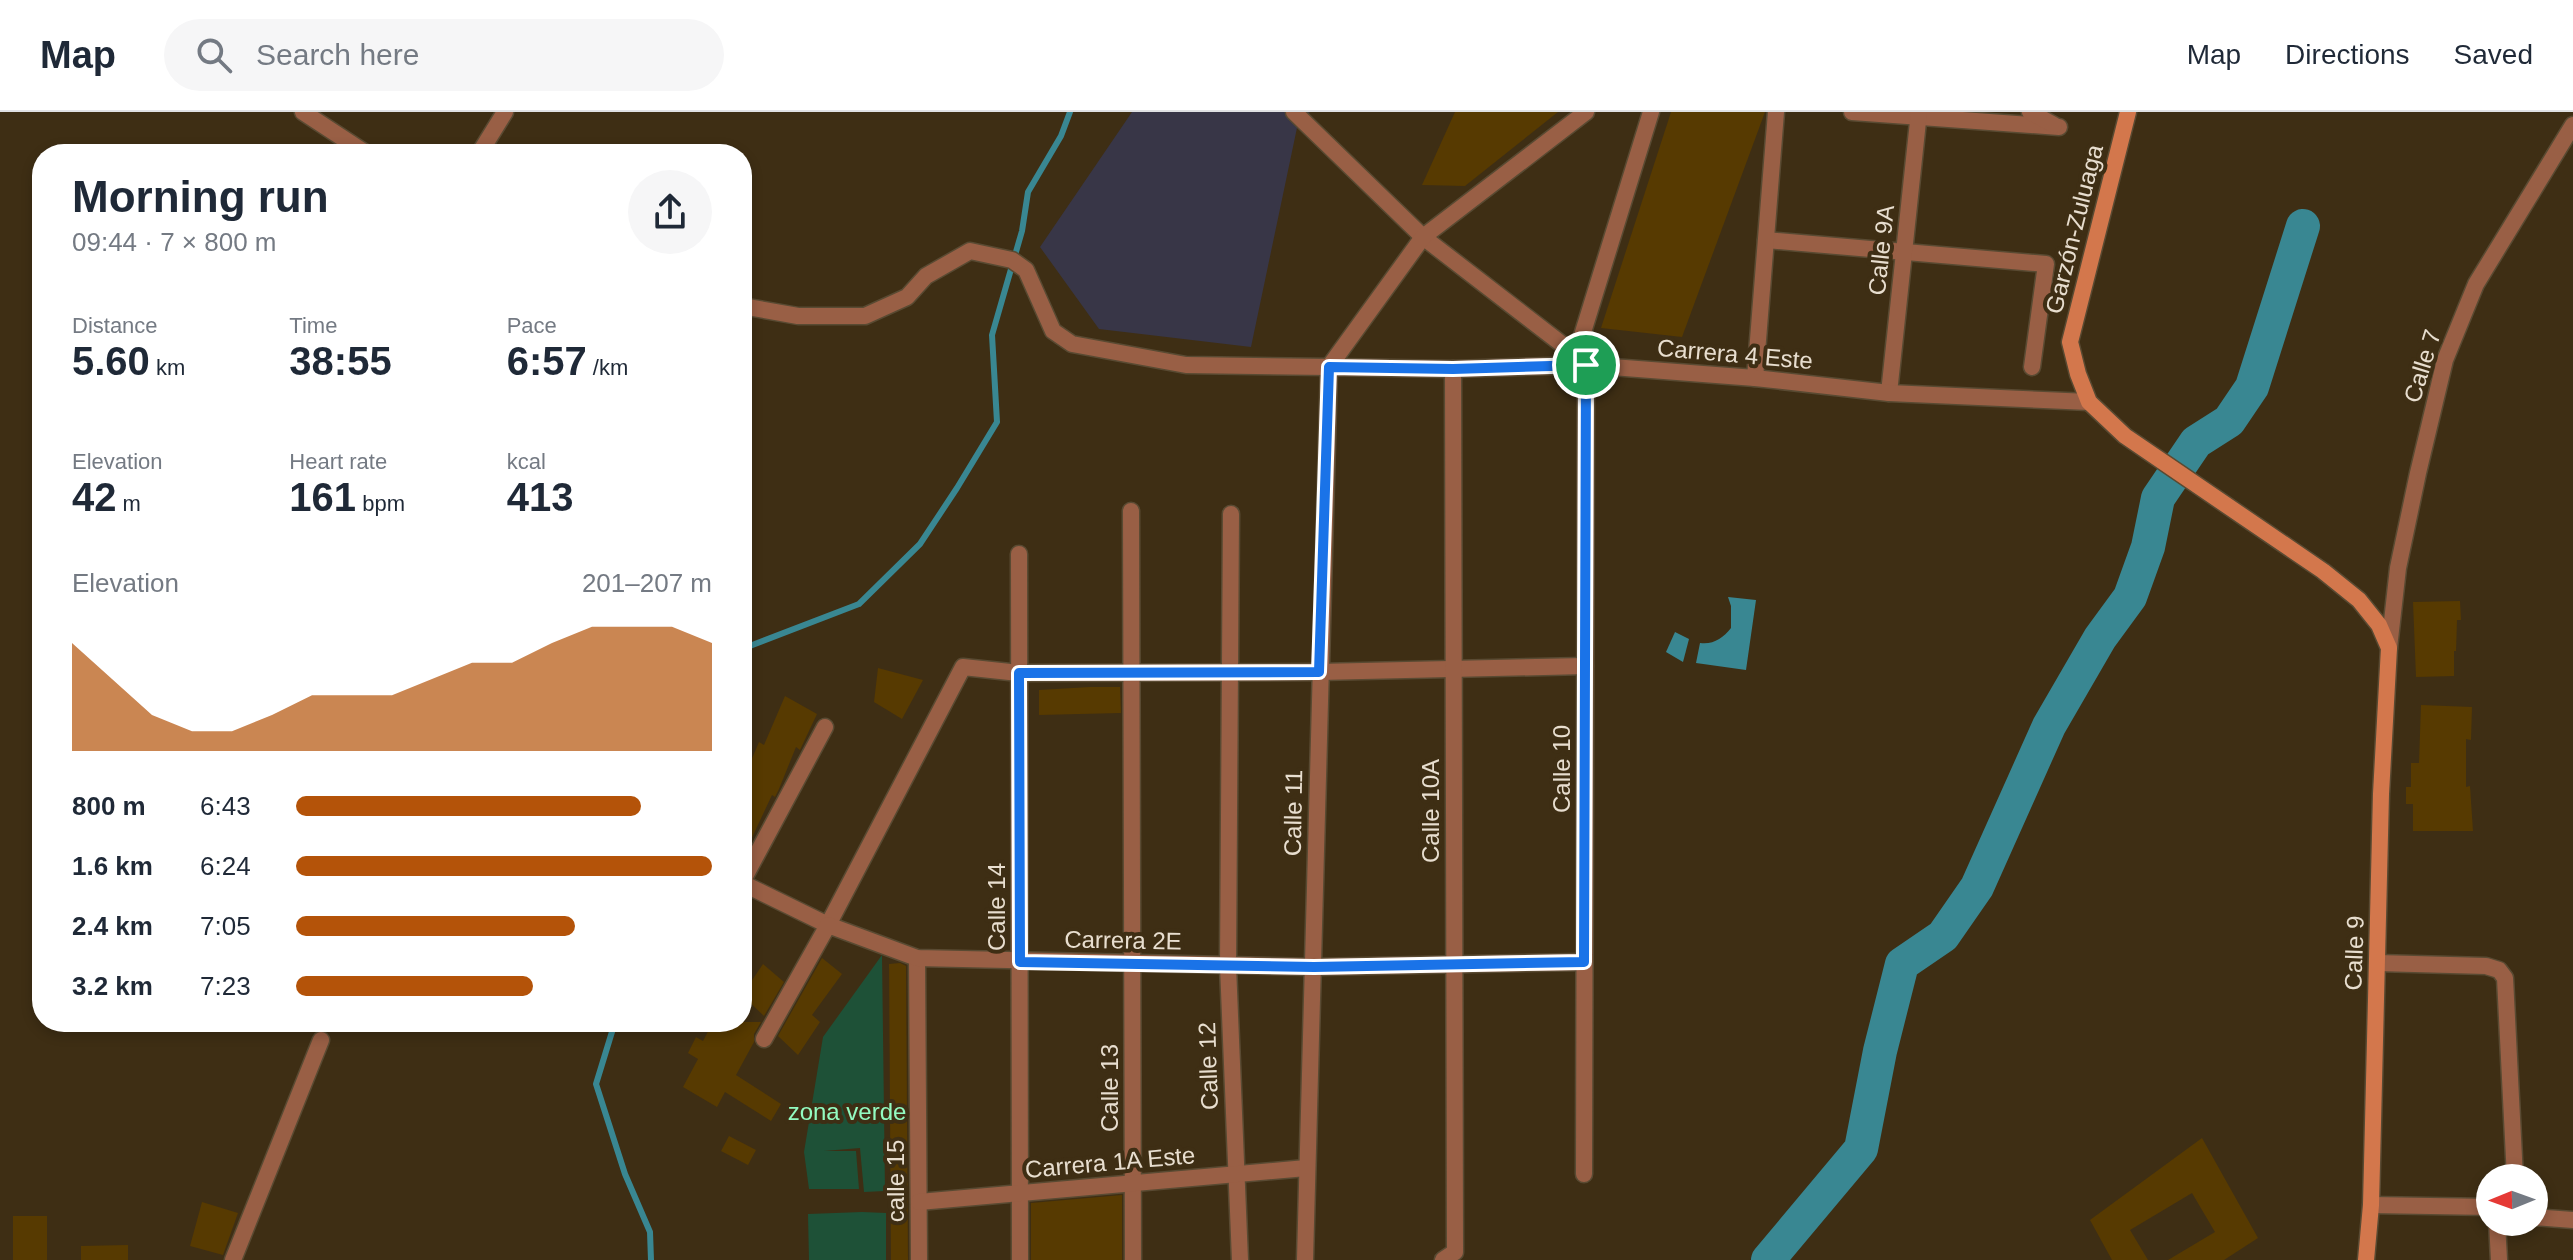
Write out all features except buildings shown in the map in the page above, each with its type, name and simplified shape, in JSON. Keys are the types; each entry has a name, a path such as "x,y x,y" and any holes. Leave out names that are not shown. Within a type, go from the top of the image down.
{"main road":[{"name":"Garzón-Zuluaga","path":"2128,112 2070,342 2089,402 2125,436 2323,571 2359,600 2379,625 2389,648"},
{"name":"Calle 9","path":"2366,1260 2371,1205 2381,794 2389,648"}],"street":[{"path":"303,112 352,144"},
{"path":"485,144 505,112"},
{"path":"1294,112 1423,237 1581,360"},
{"path":"1329,367 1423,237 1586,112"},
{"name":"Calle 10","path":"1584,1174 1585,666 1581,360 1651,112"},
{"path":"1755,378 1776,112"},
{"path":"1852,112 1918,114 2059,127 2030,112"},
{"name":"Calle 9A","path":"1889,393 1918,114"},
{"name":"Calle 7","path":"2389,648 2398,568 2445,360 2476,284 2573,125"},
{"path":"1766,240 2046,264 2032,367"},
{"name":"Carrera 4 Este","path":"752,308 798,316 865,316 907,297 926,276 970,251 1012,260 1026,270 1053,331 1072,344 1186,365 1453,369 1581,360 1889,393 2089,402"},
{"name":"Calle 11","path":"1305,1260 1329,367"},
{"name":"Calle 10A","path":"1449,1256 1454,965 1453,369"},
{"name":"Calle 13","path":"1131,511 1133,1260"},
{"name":"Calle 12","path":"1231,514 1228,966 1240,1260"},
{"name":"Calle 14","path":"1019,554 1020,1260"},
{"path":"764,1039 828,925 963,667 1019,673 1132,673 1585,666"},
{"path":"752,863 825,727"},
{"name":"Carrera 2E","path":"752,887 828,925 917,958 1314,967 1584,962"},
{"name":"calle 15","path":"917,958 919,1260"},
{"path":"2378,963 2486,966 2499,970 2505,978 2514,1164"},
{"path":"233,1260 321,1040"},
{"name":"Carrera 1A Este","path":"919,1202 1306,1168"},
{"path":"2371,1205 2476,1207"},
{"path":"2548,1218 2573,1220"},
{"path":"2498,1236 2499,1260"}],"shaded area":[{"path":"1132,112 1310,112 1298,123 1251,347 1099,329 1040,247"}],"green space":[{"name":"zona verde","path":"882,955 885,1191 864,1192 860,1148 824,1151 856,1151 859,1189 809,1189 804,1152 823,1037"},
{"path":"886,1213 886,1260 809,1260 808,1214"}],"water":[{"path":"1728,597 1756,600 1746,670 1696,663 1700,643 1717,640 1731,628"},
{"path":"1675,632 1689,639 1683,662 1666,652"}],"waterway":[{"path":"752,645 859,604 920,544 997,422 992,335 1022,231 1028,192 1061,136 1070,112"},
{"path":"1768,1260 1861,1149 1880,1051 1902,964 1943,936 1977,887 2049,726 2100,638 2130,597 2148,547 2158,498 2196,442 2229,421 2252,387 2303,226"},
{"path":"612,1032 596,1084 625,1174 650,1232 651,1260"}],"route":[{"path":"1586,365 1584,962 1314,967 1020,962 1019,673 1319,672 1329,367 1453,369 1586,365"}]}
